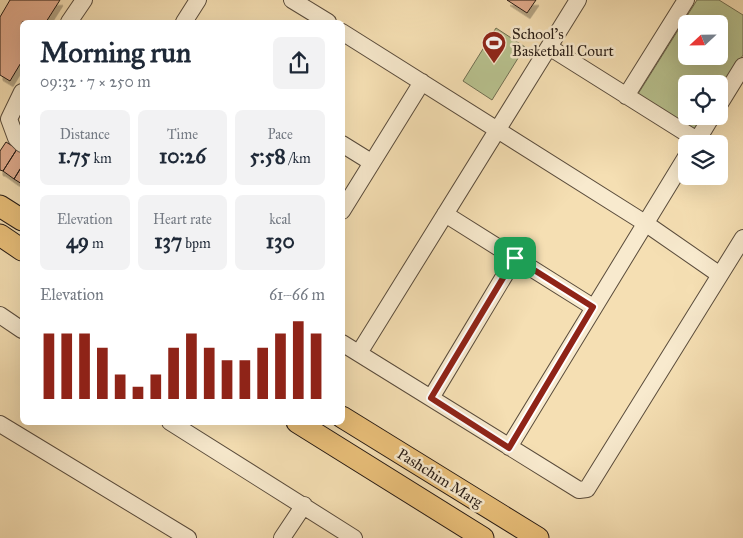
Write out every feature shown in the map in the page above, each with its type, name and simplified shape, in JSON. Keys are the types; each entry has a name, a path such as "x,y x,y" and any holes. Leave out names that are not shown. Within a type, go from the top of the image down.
{"main road":[{"path":"0,206 20,219"},
{"path":"0,235 20,249"},
{"name":"Pashchim Marg","path":"345,419 538,538"},
{"name":"Pashchim Marg","path":"302,425 483,538"}],"street":[{"path":"70,20 84,0"},
{"path":"185,20 198,0"},
{"path":"292,0 325,20"},
{"path":"359,353 578,0"},
{"path":"626,96 686,0"},
{"path":"345,34 645,223 720,275"},
{"path":"548,47 685,135"},
{"path":"728,90 743,66"},
{"path":"345,206 422,82"},
{"path":"20,96 9,119 16,138 20,142"},
{"path":"345,146 372,162"},
{"path":"509,448 678,170"},
{"path":"444,214 593,307"},
{"path":"345,345 579,490 587,489 743,238"},
{"path":"431,398 515,258"},
{"path":"0,315 20,329"},
{"path":"0,424 20,428 188,538"},
{"path":"175,425 354,538"},
{"path":"282,538 304,505"}],"green space":[{"path":"697,0 719,0 743,15 743,55 728,79 728,75 678,75 678,120 638,94 678,30 678,65 728,65 728,15 688,15"},
{"name":"School's Basketball Court","path":"496,28 525,47 492,100 463,81"},
{"path":"686,125 699,125 695,131"}],"building":[{"path":"10,0 60,0 47,20 20,20 20,64 10,81 0,75 0,17"},
{"path":"507,0 536,0 527,13"},
{"path":"6,142 17,149 3,171 0,170 0,151"},
{"path":"17,149 20,151 20,169 14,179 3,171"},
{"path":"20,169 20,183 14,179"}],"place":[{"name":"School's Basketball Court","path":"494,64"}],"route":[{"path":"515,258 593,307 509,448 431,398 515,258"}]}
